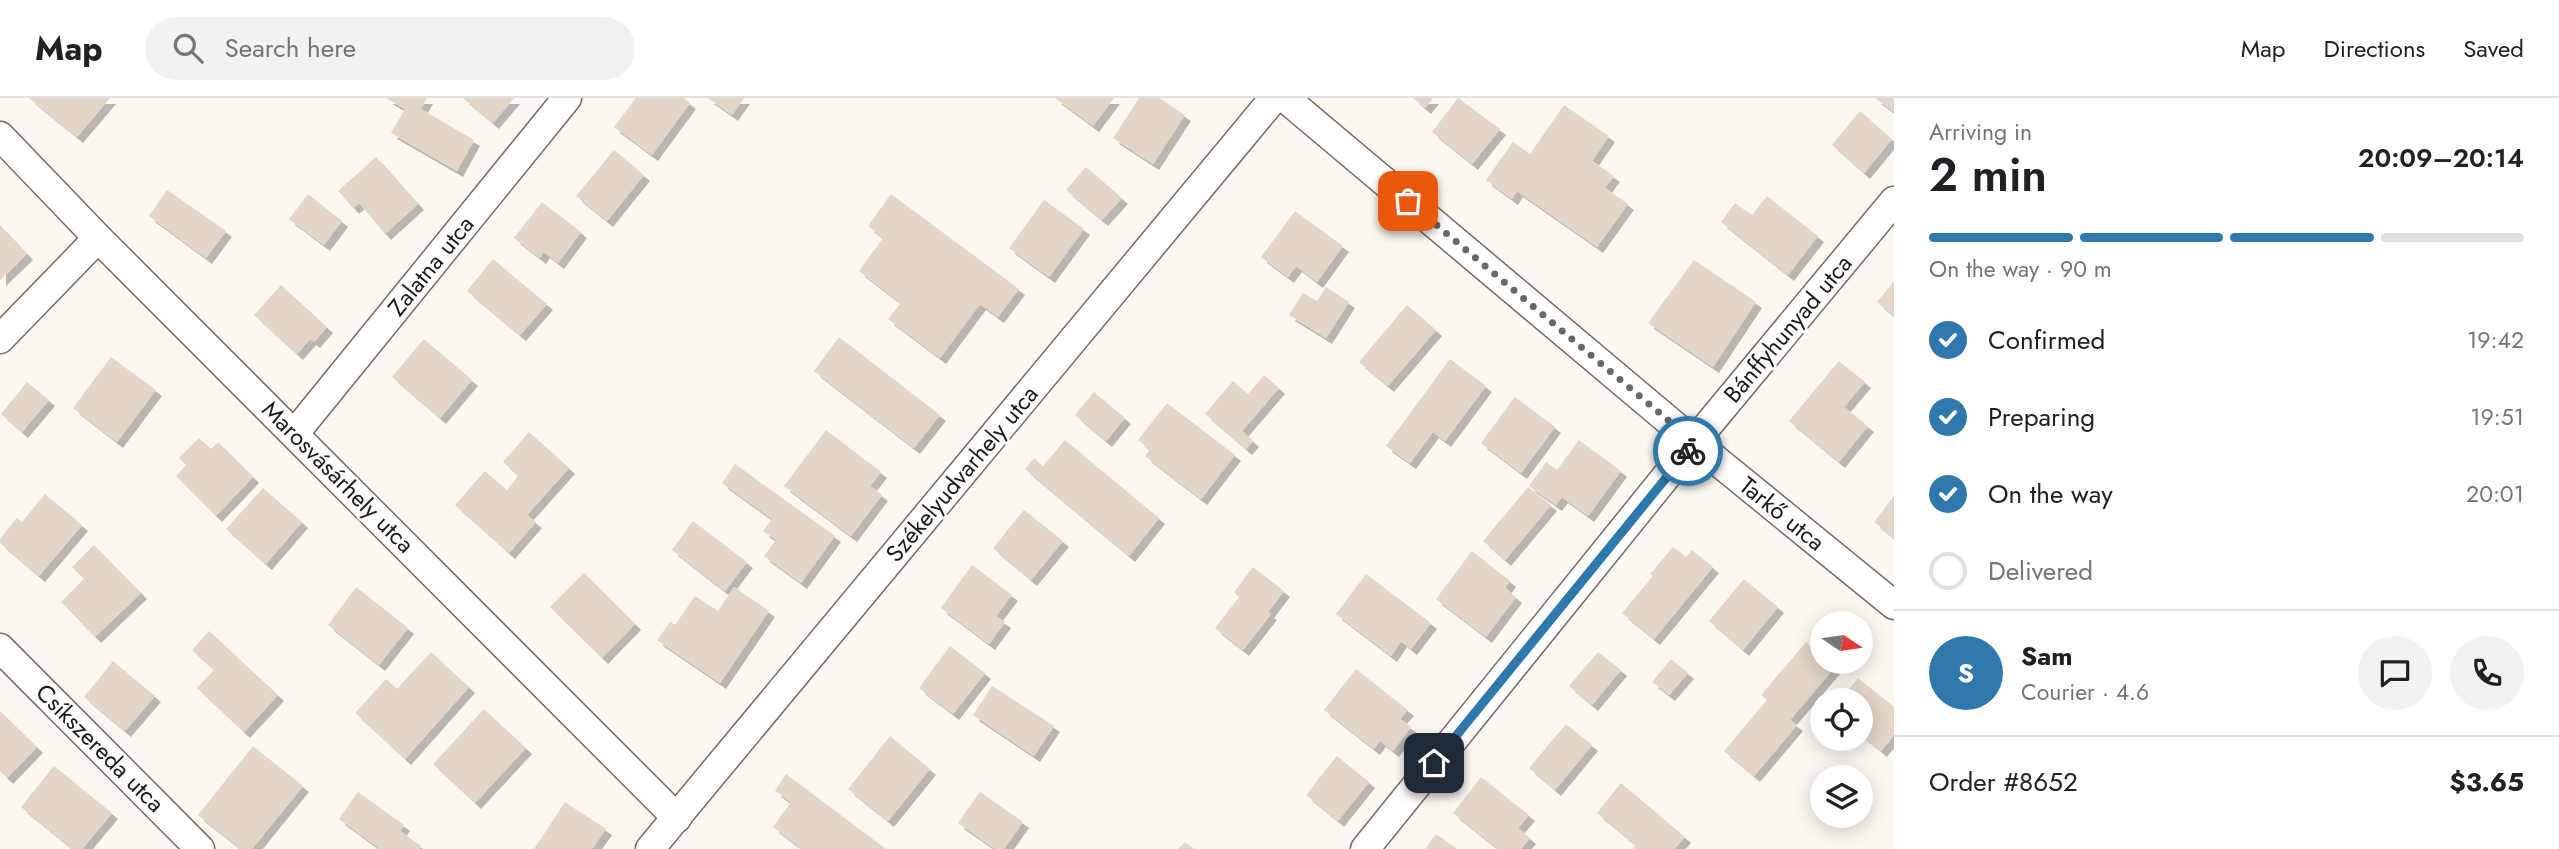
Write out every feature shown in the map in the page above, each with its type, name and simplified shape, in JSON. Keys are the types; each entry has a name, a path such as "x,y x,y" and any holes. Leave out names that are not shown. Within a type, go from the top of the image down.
{"street":[{"name":"Zalatna utca","path":"295,433 567,98"},
{"name":"Székelyudvarhely utca","path":"660,845 677,818 1274,98"},
{"name":"Tarkő utca","path":"1285,98 1694,442 1894,604"},
{"name":"Marosvásárhely utca","path":"0,136 98,239 295,433 677,818"},
{"name":"Bánffyhunyad utca","path":"1365,849 1694,442 1894,201"},
{"path":"0,339 98,239"},
{"name":"Csíkszereda utca","path":"0,648 200,849"}],"building":[{"path":"29,98 110,98 77,137"},
{"path":"386,98 427,98 421,109 474,140 457,171 391,133 405,109"},
{"path":"463,98 514,98 493,123"},
{"path":"636,98 683,98 690,103 652,155 614,127"},
{"path":"708,98 744,98 732,115"},
{"path":"1055,98 1114,98 1093,126"},
{"path":"1139,98 1159,98 1185,115 1153,164 1113,138"},
{"path":"1413,98 1433,98 1425,108"},
{"path":"1458,98 1500,129 1472,164 1432,132"},
{"path":"1875,98 1894,98 1894,112"},
{"path":"1564,105 1609,136 1592,161 1614,176 1605,188 1628,204 1597,247 1517,191 1512,199 1486,180 1513,142 1530,154"},
{"path":"1860,111 1892,139 1864,173 1832,145"},
{"path":"614,150 644,175 607,221 576,196"},
{"path":"376,157 418,204 385,234 359,203 353,208 338,191"},
{"path":"1086,167 1122,198 1102,220 1066,190"},
{"path":"167,190 226,231 206,258 149,216"},
{"path":"308,194 342,221 324,245 289,219"},
{"path":"891,194 1019,289 998,317 980,304 940,358 888,319 901,303 859,271 883,238 868,226"},
{"path":"1767,196 1818,236 1788,275 1721,222 1735,203 1752,215"},
{"path":"1044,200 1084,229 1049,277 1009,248"},
{"path":"542,202 581,232 558,263 544,252 540,258 514,238"},
{"path":"1295,211 1343,246 1317,282 1296,266 1288,277 1261,257"},
{"path":"0,225 27,254 0,280"},
{"path":"493,259 547,304 520,335 467,291"},
{"path":"1694,260 1756,302 1713,367 1648,323"},
{"path":"1894,281 1894,316 1877,302"},
{"path":"281,285 327,327 314,342 310,339 297,354 254,315"},
{"path":"1326,287 1349,302 1326,338 1289,315 1303,293 1317,301"},
{"path":"1407,305 1436,330 1388,386 1359,362"},
{"path":"839,337 940,415 914,448 814,371"},
{"path":"424,339 472,380 440,418 392,377"},
{"path":"111,357 156,390 117,442 73,408"},
{"path":"1450,359 1486,386 1445,441 1433,432 1410,463 1386,446"},
{"path":"1839,361 1865,382 1844,407 1868,426 1839,462 1789,421"},
{"path":"1264,375 1279,388 1242,431 1253,441 1246,449 1205,414 1233,381 1248,394"},
{"path":"27,382 49,400 22,432 1,414"},
{"path":"1094,392 1125,418 1106,441 1075,415"},
{"path":"1515,397 1555,427 1521,473 1481,443"},
{"path":"1167,403 1235,455 1201,499 1145,456 1150,450 1138,440"},
{"path":"826,430 881,472 870,486 882,495 851,536 784,486"},
{"path":"529,432 569,468 527,515 536,522 509,553 455,505 485,471 507,490 518,476 503,462"},
{"path":"199,438 211,449 218,442 253,477 216,516 176,476 186,465 179,458"},
{"path":"1065,440 1159,518 1129,556 1025,469 1034,458 1043,466"},
{"path":"1579,440 1621,471 1588,516 1562,497 1556,505 1529,486 1546,462 1557,470"},
{"path":"735,464 835,536 801,583 764,556 776,540 763,531 772,519 722,483"},
{"path":"1528,487 1551,505 1505,560 1483,541"},
{"path":"263,488 302,522 266,564 226,529"},
{"path":"45,494 82,525 39,576 0,543 0,539 17,518 22,522"},
{"path":"1894,496 1894,538 1874,522"},
{"path":"1024,510 1063,541 1031,580 993,548"},
{"path":"693,521 747,562 725,591 672,550"},
{"path":"94,545 141,593 95,637 61,602 84,579 72,567"},
{"path":"1673,547 1686,557 1692,550 1713,567 1654,639 1622,613"},
{"path":"1472,551 1510,581 1505,588 1516,597 1486,637 1436,599"},
{"path":"972,565 1012,595 996,616 1005,622 989,644 941,608"},
{"path":"1253,567 1284,591 1268,612 1271,614 1243,650 1215,628 1239,597 1234,592"},
{"path":"584,573 635,624 602,658 550,607"},
{"path":"1366,574 1431,623 1411,649 1401,641 1391,656 1336,614"},
{"path":"1744,579 1778,607 1743,650 1709,621"},
{"path":"356,587 408,628 379,665 328,625"},
{"path":"734,587 769,611 720,683 657,640 670,622 675,625 695,596 718,611"},
{"path":"209,631 278,695 244,732 197,688 214,670 192,650"},
{"path":"1806,642 1810,645 1810,674 1829,674 1817,688 1810,688 1810,696 1790,720 1797,725 1754,776 1724,751 1767,700 1761,695"},
{"path":"950,646 985,673 953,714 919,688"},
{"path":"431,652 469,687 405,759 355,713 386,679 397,689"},
{"path":"1598,652 1621,670 1592,705 1569,686"},
{"path":"1671,659 1688,673 1669,695 1652,682"},
{"path":"113,661 155,696 125,731 84,697"},
{"path":"1356,669 1408,710 1400,719 1411,727 1393,751 1380,741 1374,749 1324,710"},
{"path":"1858,678 1870,688 1850,688"},
{"path":"992,686 1054,726 1034,756 973,715"},
{"path":"1873,690 1894,707 1894,735 1881,751 1873,745"},
{"path":"484,709 526,748 475,803 433,764"},
{"path":"0,711 37,747 7,778 0,771"},
{"path":"1566,724 1592,745 1555,790 1529,768"},
{"path":"890,736 930,769 888,821 848,789"},
{"path":"253,746 303,786 252,849 241,849 198,815"},
{"path":"1337,756 1369,782 1338,821 1306,795"},
{"path":"54,766 112,813 82,849 73,849 21,807"},
{"path":"786,774 886,849 802,849 773,827 791,802 775,791"},
{"path":"1481,777 1529,815 1518,828 1530,838 1521,849 1498,849 1453,813"},
{"path":"1621,783 1685,837 1674,849 1633,849 1636,845 1597,813"},
{"path":"358,792 404,825 400,831 421,846 419,849 380,849 339,819"},
{"path":"980,792 1023,822 1004,849 995,849 958,823"},
{"path":"565,802 606,829 592,849 534,849"},
{"path":"1436,834 1457,849 1425,849"},
{"path":"1185,842 1194,849 1178,849"}],"way so far":[{"path":"1408,201 1694,442 1688,451"}],"route":[{"path":"1434,763 1688,451"}]}
